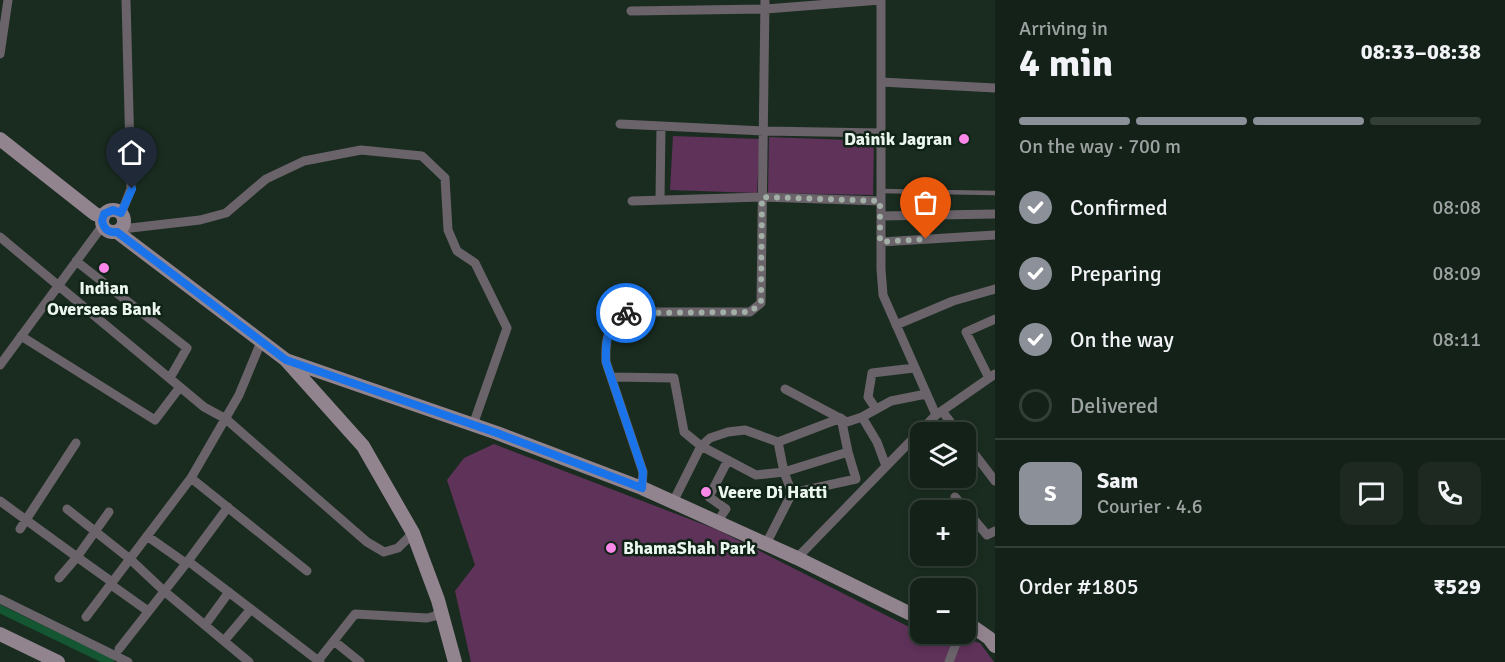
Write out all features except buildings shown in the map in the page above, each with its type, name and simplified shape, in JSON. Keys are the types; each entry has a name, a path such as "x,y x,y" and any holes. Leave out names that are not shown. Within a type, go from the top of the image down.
{"street":[{"path":"0,54 8,0"},
{"path":"119,230 124,221 121,213 132,189 126,0"},
{"path":"631,11 880,0 880,242 883,295 926,394 948,422"},
{"path":"642,488 643,472 606,362 605,347 610,328 618,316 627,312 750,312 761,303 765,5"},
{"path":"881,82 995,88"},
{"path":"620,124 880,134"},
{"path":"660,199 661,126"},
{"path":"0,139 95,214 103,221 108,231 200,220 226,213 266,179 304,161 360,150 422,156 445,178 448,230 452,240 457,251 475,263 507,328 473,425"},
{"path":"632,201 762,197 880,201"},
{"path":"0,365 110,211 121,213"},
{"path":"880,216 995,214"},
{"path":"119,230 286,360 363,446 413,533 441,609 455,662"},
{"path":"880,242 995,235"},
{"path":"0,237 204,407 226,419 367,542 384,552 398,548 413,533"},
{"path":"76,261 187,348 170,378"},
{"path":"896,325 953,301 995,289"},
{"path":"797,558 939,413 992,376 966,332 995,319"},
{"path":"21,336 155,420 180,387"},
{"path":"86,617 191,478 239,395 261,342"},
{"path":"286,360 473,425 642,488 797,558 910,614"},
{"path":"876,409 868,397 872,373 914,368"},
{"path":"611,377 674,378 684,432 701,446 756,475 784,472 848,452"},
{"path":"785,389 847,422 862,417 891,401 926,394"},
{"path":"862,417 877,441 886,466"},
{"path":"673,502 701,446 710,438 728,432 745,430 778,442 841,418"},
{"path":"792,493 856,479 841,418"},
{"path":"766,544 792,493 784,472 778,442"},
{"path":"20,529 75,443"},
{"path":"976,456 995,481"},
{"path":"717,522 726,509 709,497 728,460"},
{"path":"191,478 307,571"},
{"path":"955,496 987,535 995,531"},
{"path":"0,501 148,611"},
{"path":"118,649 228,507"},
{"path":"67,509 249,662"},
{"path":"59,578 109,512"},
{"path":"147,536 183,562 188,561 318,662 355,614 427,618 435,616 441,609"},
{"path":"205,626 229,592"},
{"path":"0,599 128,662"},
{"path":"224,641 251,609"},
{"path":"976,629 989,638 995,646"},
{"path":"0,634 58,662"},
{"path":"334,641 360,662"},
{"path":"949,662 956,644"}],"lane":[{"path":"881,190 995,193"}],"shaded area":[{"path":"673,136 760,139 757,193 670,190"},
{"path":"769,137 874,141 873,195 768,193"},
{"name":"BhamaShah Park","path":"494,444 718,530 910,627 910,644 976,644 976,642 980,643 994,662 471,662 455,591 475,565 447,480 464,458"}],"waterway":[{"path":"0,609 110,662"}],"way so far":[{"path":"626,313 750,312 761,303 762,197 880,201 880,242 926,239"}],"place":[{"name":"Dainik Jagran","path":"964,139"},
{"name":"Indian Overseas Bank","path":"104,268"},
{"name":"Veere Di Hatti","path":"706,492"},
{"name":"BhamaShah Park","path":"611,548"}],"route":[{"path":"132,189 121,213 113,210 104,214 102,221 105,228 111,232 117,232 286,360 497,433 642,488 643,472 606,362 605,347 610,328 618,316 626,313"}]}
